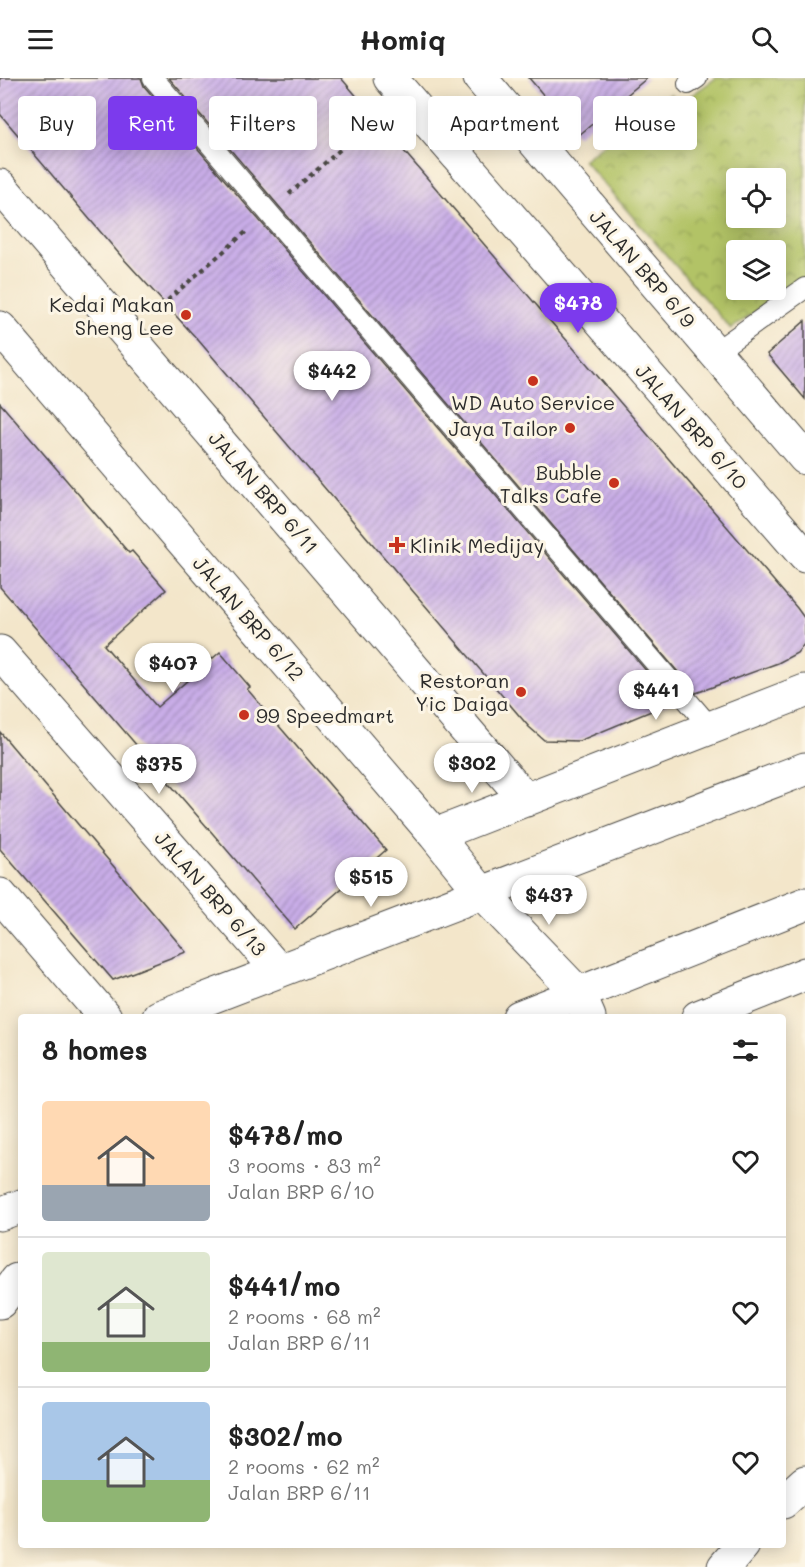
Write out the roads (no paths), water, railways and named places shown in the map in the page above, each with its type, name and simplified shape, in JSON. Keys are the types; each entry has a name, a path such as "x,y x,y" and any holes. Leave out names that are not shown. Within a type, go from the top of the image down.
{"street":[{"name":"JALAN BRP 6/10","path":"390,78 805,556"},
{"name":"JALAN BRP 6/9","path":"480,78 805,458"},
{"name":"JALAN BRP 6/11","path":"0,186 526,800"},
{"name":"JALAN BRP 6/12","path":"2,333 435,835 482,893 584,1005"},
{"name":"JALAN BRP 6/13","path":"0,652 279,971"},
{"path":"435,835 805,691"},
{"path":"167,1014 805,769"},
{"path":"0,895 102,1014"},
{"path":"535,1014 584,1005 805,904"},
{"path":"705,1014 805,974"},
{"path":"786,1499 805,1482"},
{"path":"724,1567 740,1548"}],"lane":[{"path":"153,78 711,728"},
{"path":"715,352 805,288"}],"place":[{"name":"Kedai Makan Sheng Lee","path":"186,315"},
{"name":"WD Auto Service","path":"533,381"},
{"name":"Jaya Tailor","path":"570,428"},
{"name":"Bubble Talks Cafe","path":"614,483"},
{"name":"Klinik Medijay","path":"397,545"},
{"name":"Restoran Yic Daiga","path":"521,692"},
{"name":"99 Speedmart","path":"244,715"}]}
